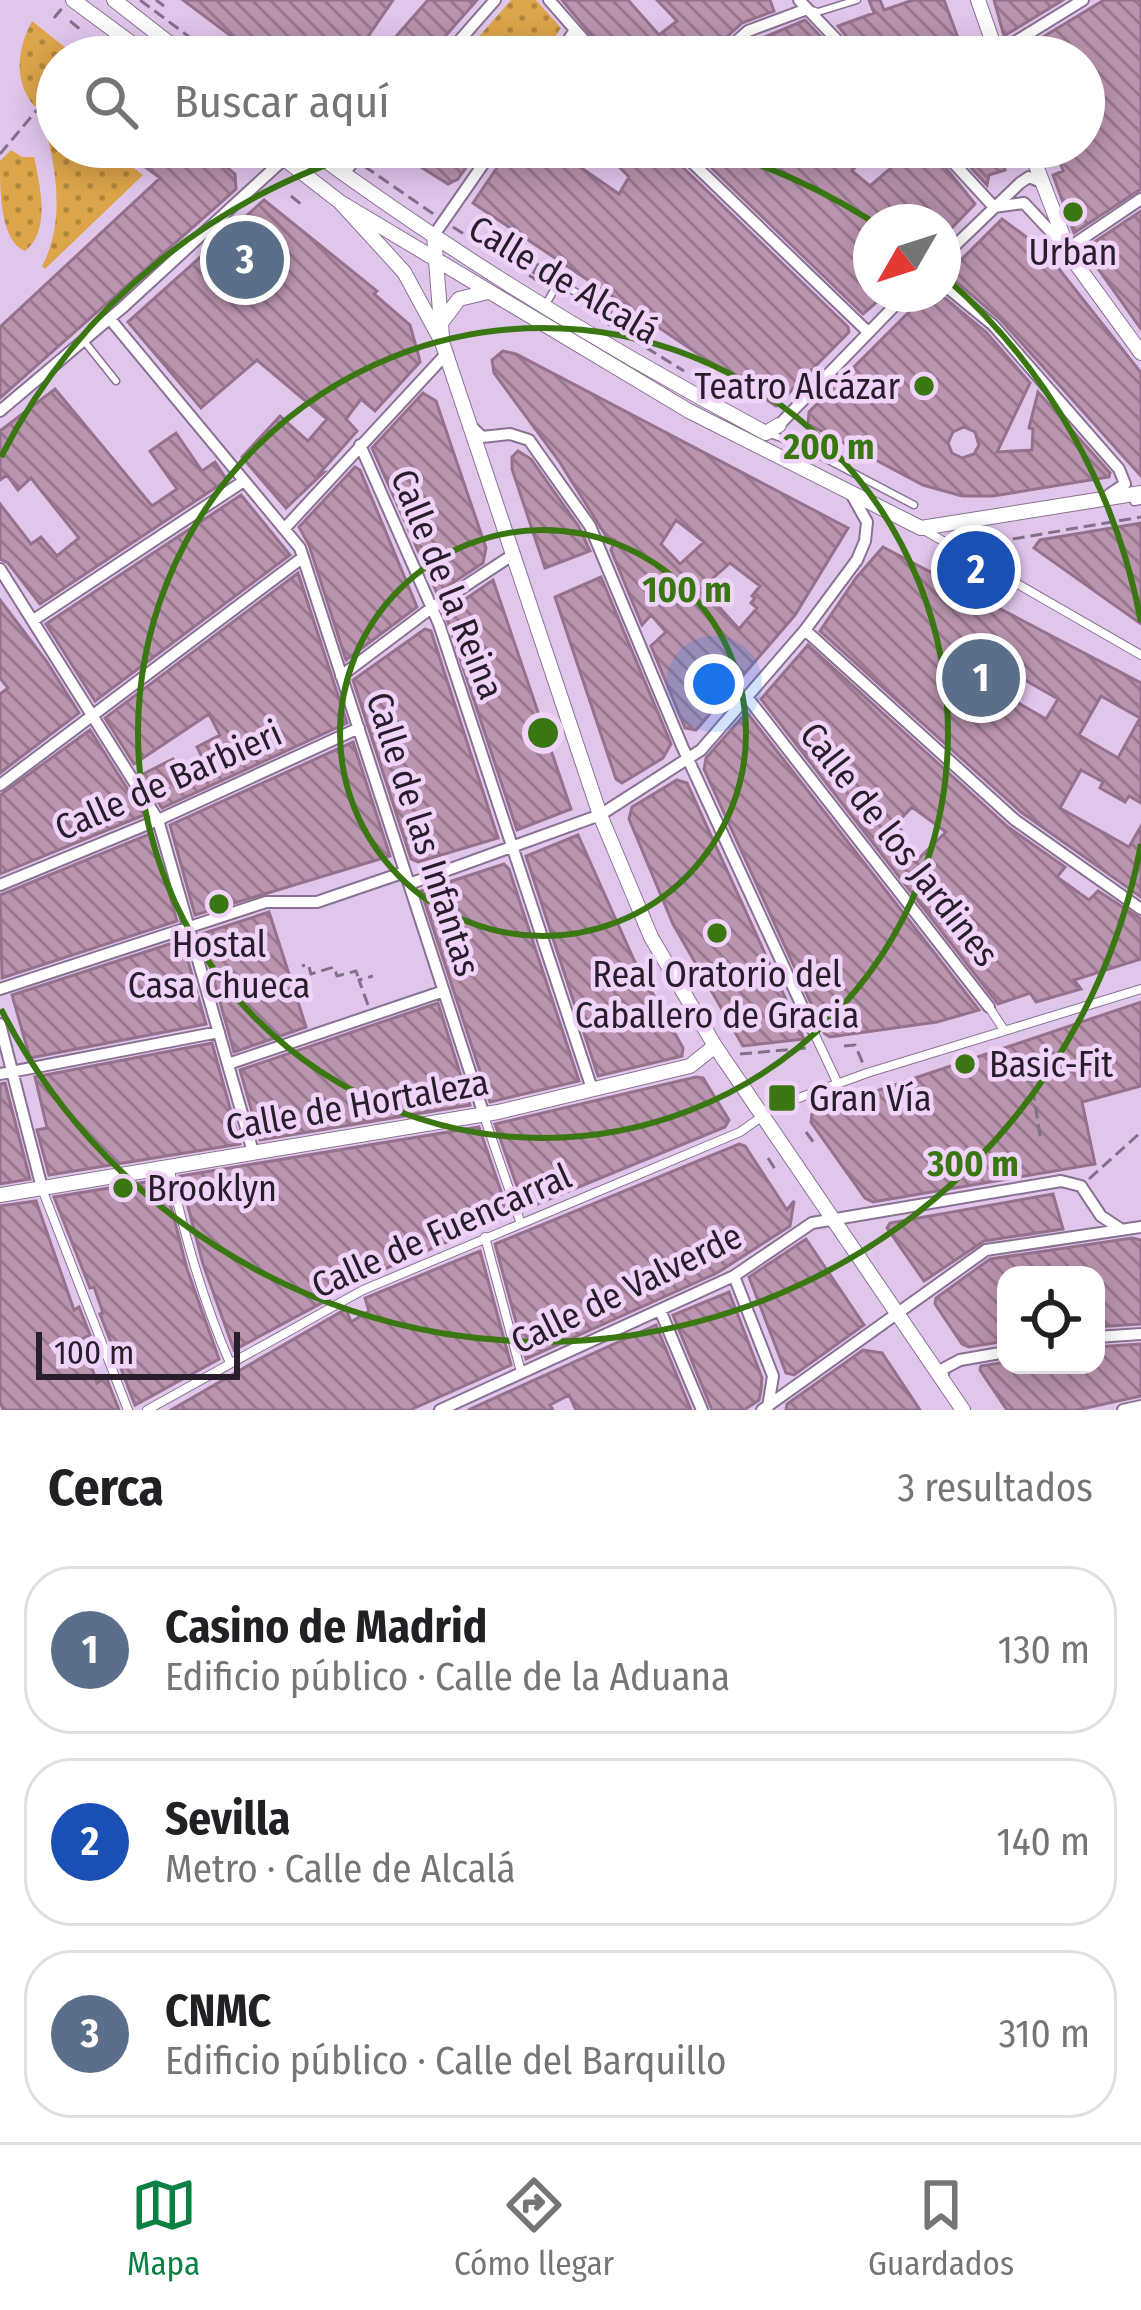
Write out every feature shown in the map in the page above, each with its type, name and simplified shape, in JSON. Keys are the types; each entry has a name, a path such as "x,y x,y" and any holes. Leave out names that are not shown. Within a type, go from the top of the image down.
{"street":[{"path":"114,0 160,36"},
{"path":"463,36 495,0"},
{"path":"549,0 580,36"},
{"path":"977,0 990,36"},
{"path":"1027,36 1083,0"},
{"path":"68,3 118,36"},
{"path":"742,36 803,5 833,36"},
{"path":"571,36 575,30"},
{"path":"0,411 110,319 273,168"},
{"name":"Calle de Alcalá","path":"303,168 340,202 689,411 921,528 1141,656"},
{"name":"Calle de Alcalá","path":"335,168 545,304 773,431"},
{"path":"343,174 348,168"},
{"path":"481,168 434,235 445,348 601,815 644,924 715,1046 770,1111 835,1220 963,1410"},
{"path":"698,168 868,332"},
{"path":"959,168 994,206"},
{"path":"1036,168 1067,249"},
{"path":"961,239 1029,177 1041,182"},
{"path":"1067,249 1141,199"},
{"path":"340,202 404,272 445,348"},
{"path":"994,206 1024,203 1067,249 1141,353"},
{"name":"Calle de Alcalá","path":"441,322 459,299 490,292"},
{"path":"961,299 993,325 1124,479 1121,488 1103,498"},
{"path":"784,459 773,431 888,312"},
{"name":"Calle de las Infantas","path":"110,319 300,548 520,1221"},
{"path":"285,528 445,348"},
{"path":"471,426 489,439 510,434 529,440 590,526 689,761 838,1084"},
{"name":"Calle de la Reina","path":"360,445 439,624 592,1089"},
{"path":"35,619 244,481"},
{"path":"0,989 266,902 316,902 513,848 601,815 689,761 805,630 866,541 866,517 857,500 843,490"},
{"path":"921,528 1103,498 1139,499"},
{"path":"341,676 514,554"},
{"path":"0,785 302,558"},
{"path":"0,568 158,820 253,1152"},
{"path":"805,630 1015,820 1141,909"},
{"name":"Calle de los Jardines","path":"748,697 1004,1030"},
{"name":"Calle de Barbieri","path":"0,885 158,820 359,728"},
{"name":"Calle de Fuencarral","path":"147,1410 364,1290 740,1132 770,1111 867,1072 1141,989"},
{"path":"228,1064 444,992"},
{"path":"0,1024 42,1188 128,1410"},
{"path":"0,1074 219,1032"},
{"name":"Calle de Hortaleza","path":"0,1195 484,1115 690,1066 715,1046"},
{"path":"169,1166 184,1236 208,1313 230,1363"},
{"name":"Calle de Valverde","path":"446,1409 734,1276 812,1223 1050,1182 1081,1186"},
{"path":"1081,1186 1100,1216 1119,1228"},
{"path":"767,1409 986,1250 1141,1227"},
{"path":"485,1237 521,1372"},
{"path":"734,1276 773,1376 767,1409"},
{"path":"660,1310 702,1410"},
{"path":"1105,1336 1141,1334"},
{"path":"943,1380 944,1369 960,1360 997,1354"},
{"path":"1123,1410 1141,1406"}],"lane":[{"path":"803,5 818,12 857,0"},
{"path":"545,304 554,290 565,286 608,311"},
{"path":"84,341 116,381"},
{"path":"749,442 773,431 914,505"}],"path":[{"path":"140,0 189,36"},
{"path":"156,0 164,6"},
{"path":"54,19 68,3"},
{"path":"70,21 82,31"},
{"path":"0,154 36,111"},
{"name":"Calle de Alcalá","path":"367,168 444,221"},
{"path":"290,196 302,205"},
{"path":"532,274 540,261"},
{"path":"995,542 1141,517"},
{"path":"305,966 311,974 334,967 337,976 356,970 371,1016"},
{"path":"359,980 373,976"},
{"path":"844,1046 855,1045 867,1072"},
{"path":"740,1054 821,1047"},
{"path":"755,1054 767,1054"},
{"path":"1030,1071 1041,1142"},
{"path":"806,1132 814,1143"},
{"path":"1081,1186 1141,1132"},
{"path":"768,1158 775,1169"}],"shaded area":[{"path":"511,0 536,0 561,28 555,36 479,36"},
{"path":"32,21 51,36 36,36 35,107 20,76 23,43"},
{"path":"11,150 34,157 41,220 25,251 6,226 0,161"},
{"path":"134,168 143,175 45,269 57,203 54,171"}],"building":[{"path":"183,0 393,0 368,36 231,36"},
{"path":"428,0 477,0 445,36 396,36"},
{"path":"562,0 628,0 659,35 677,21 657,0 770,0 774,11 742,23 728,36 592,36"},
{"path":"869,0 880,0 884,10 913,0 944,0 957,36 846,36 838,26 874,13"},
{"path":"994,0 1063,0 1004,36"},
{"path":"1104,0 1141,0 1141,189 1074,233 1053,175 1062,168 1105,168 1105,36 1045,36"},
{"path":"805,20 820,36 767,36"},
{"path":"147,168 228,168 235,174 236,189 0,398 0,327 160,178"},
{"path":"422,168 466,168 448,184"},
{"path":"497,168 582,168 619,194 629,177 620,168 683,168 849,332 776,406 473,203"},
{"path":"712,168 854,168 852,171 870,186 891,168 946,168 975,204 961,218 961,204 853,204 853,304"},
{"path":"971,168 1004,168 989,175 987,185"},
{"path":"264,200 377,291 374,294 410,325 420,362 375,411 361,399 346,419 357,431 286,508 242,457 280,416 308,441 327,419 257,360 201,408 128,322"},
{"path":"1141,211 1141,329 1084,249"},
{"path":"1002,219 1044,250 1141,373 1141,476 1000,319 961,286 961,260"},
{"path":"961,311 986,332 1030,383 997,452 1032,450 1033,429 1029,428 1038,392 1110,473 1109,477 993,496 962,496 923,485 808,424 809,412 909,312","holes":["964,427 975,432 979,445 974,454 962,458 952,453 948,443 953,432"]},
{"path":"503,351 516,354 848,528 795,615 696,730 685,728 651,646 666,632 651,615 642,625 611,550 615,540 606,536 559,461 494,373 492,360","holes":["676,520 704,542 680,564 661,544","730,563 760,586 751,603 757,608 739,629 702,588"]},
{"path":"55,389 152,506 177,489 150,451 176,433 202,471 215,462 227,480 40,604 0,559 0,504 31,544 41,537 57,556 79,538 31,478 18,490 7,475 0,480 0,431"},
{"path":"423,393 436,401 486,548 483,563 437,593 372,448"},
{"path":"518,451 531,459 579,527 590,551 545,568 512,469 512,457"},
{"path":"355,467 417,607 346,660 299,527"},
{"path":"241,495 290,555 95,701 46,624"},
{"path":"1141,523 1141,624 1034,548 1040,540"},
{"path":"883,547 1141,683 1141,803 1129,796 1125,802 1081,770 1060,808 1129,847 1141,826 1141,897 1021,812 820,631","holes":["1025,680 1058,699 1046,719 1013,700","1101,696 1140,718 1118,758 1079,735"]},
{"path":"298,573 347,723 162,808 141,775 173,759 179,770 203,759 197,747 220,735 209,714 134,764 105,718"},
{"path":"601,577 671,744 663,758 622,783 616,779 555,597"},
{"path":"493,580 571,809 517,830 445,613"},
{"path":"0,600 79,713 0,773 0,694 8,688 0,678"},
{"path":"425,629 431,631 498,838 418,862 411,859 353,680"},
{"path":"808,645 1008,827 1065,867 1057,877 1089,900 1098,891 1141,919 1141,959 1074,980 1081,989 1036,1002 1030,993 998,1004 761,699","holes":["912,807 946,832 915,862 894,837 901,830 896,824"]},
{"path":"745,714 979,1010 937,1022 825,1034 704,769 706,758"},
{"path":"90,730 144,815 0,874 0,795"},
{"path":"353,742 390,856 195,915 170,825"},
{"path":"677,780 687,783 804,1039 743,1046 673,924 629,819 632,807"},
{"path":"152,833 177,921 2,978 0,895"},
{"path":"578,835 634,960 683,1048 682,1056 598,1076 526,856"},
{"path":"504,864 579,1081 490,1102 421,891"},
{"path":"269,912 306,1027 234,1052 201,934"},
{"path":"182,940 206,1024 30,1058 12,995"},
{"path":"1141,1002 1141,1086 1082,1102 1095,1164 873,1202 865,1198 811,1122 812,1114 820,1110"},
{"path":"438,1003 470,1105 260,1140 240,1070"},
{"path":"212,1043 240,1144 49,1175 37,1130 47,1128 35,1077"},
{"path":"703,1078 729,1120 725,1127 525,1209 495,1124"},
{"path":"5,1083 30,1179 0,1184 0,1084"},
{"path":"479,1127 509,1215 327,1294 329,1299 234,1350 203,1264 180,1176"},
{"path":"739,1144 745,1146 787,1210 794,1201 790,1226 717,1273 526,1359 495,1244"},
{"path":"164,1179 187,1269 219,1359 135,1405 94,1287 90,1288 54,1197"},
{"path":"1053,1194 1063,1229 984,1241 924,1281 887,1228 890,1223"},
{"path":"36,1201 74,1310 79,1307 90,1335 82,1339 97,1383 106,1377 119,1410 3,1410 0,1206"},
{"path":"806,1239 864,1325 794,1375 786,1373 749,1277"},
{"path":"1141,1240 1141,1324 1105,1326 1105,1266 997,1266 997,1342 962,1344 935,1304 936,1298 990,1259"},
{"path":"480,1251 511,1365 410,1410 171,1410 346,1309 351,1322 369,1311 365,1298"},
{"path":"729,1292 762,1378 761,1390 759,1400 744,1410 712,1410 673,1315"},
{"path":"656,1325 691,1410 576,1410 569,1395 550,1405 553,1410 468,1410"},
{"path":"1141,1344 1141,1396 1077,1410 1007,1410 980,1370 997,1363 997,1374 1105,1374 1105,1346"},
{"path":"863,1350 882,1353 920,1410 786,1410 787,1404"}],"place":[{"name":"Urban","path":"1073,212"},
{"name":"CNMC","path":"245,260"},
{"name":"Teatro Alcázar","path":"924,386"},
{"name":"Sevilla","path":"976,570"},
{"name":"Casino de Madrid","path":"981,678"},
{"name":"Hostal Casa Chueca","path":"219,904"},
{"name":"Real Oratorio del Caballero de Gracia","path":"717,933"},
{"name":"Basic-Fit","path":"965,1064"},
{"name":"Gran Vía","path":"782,1098"},
{"name":"Brooklyn","path":"123,1188"}]}
